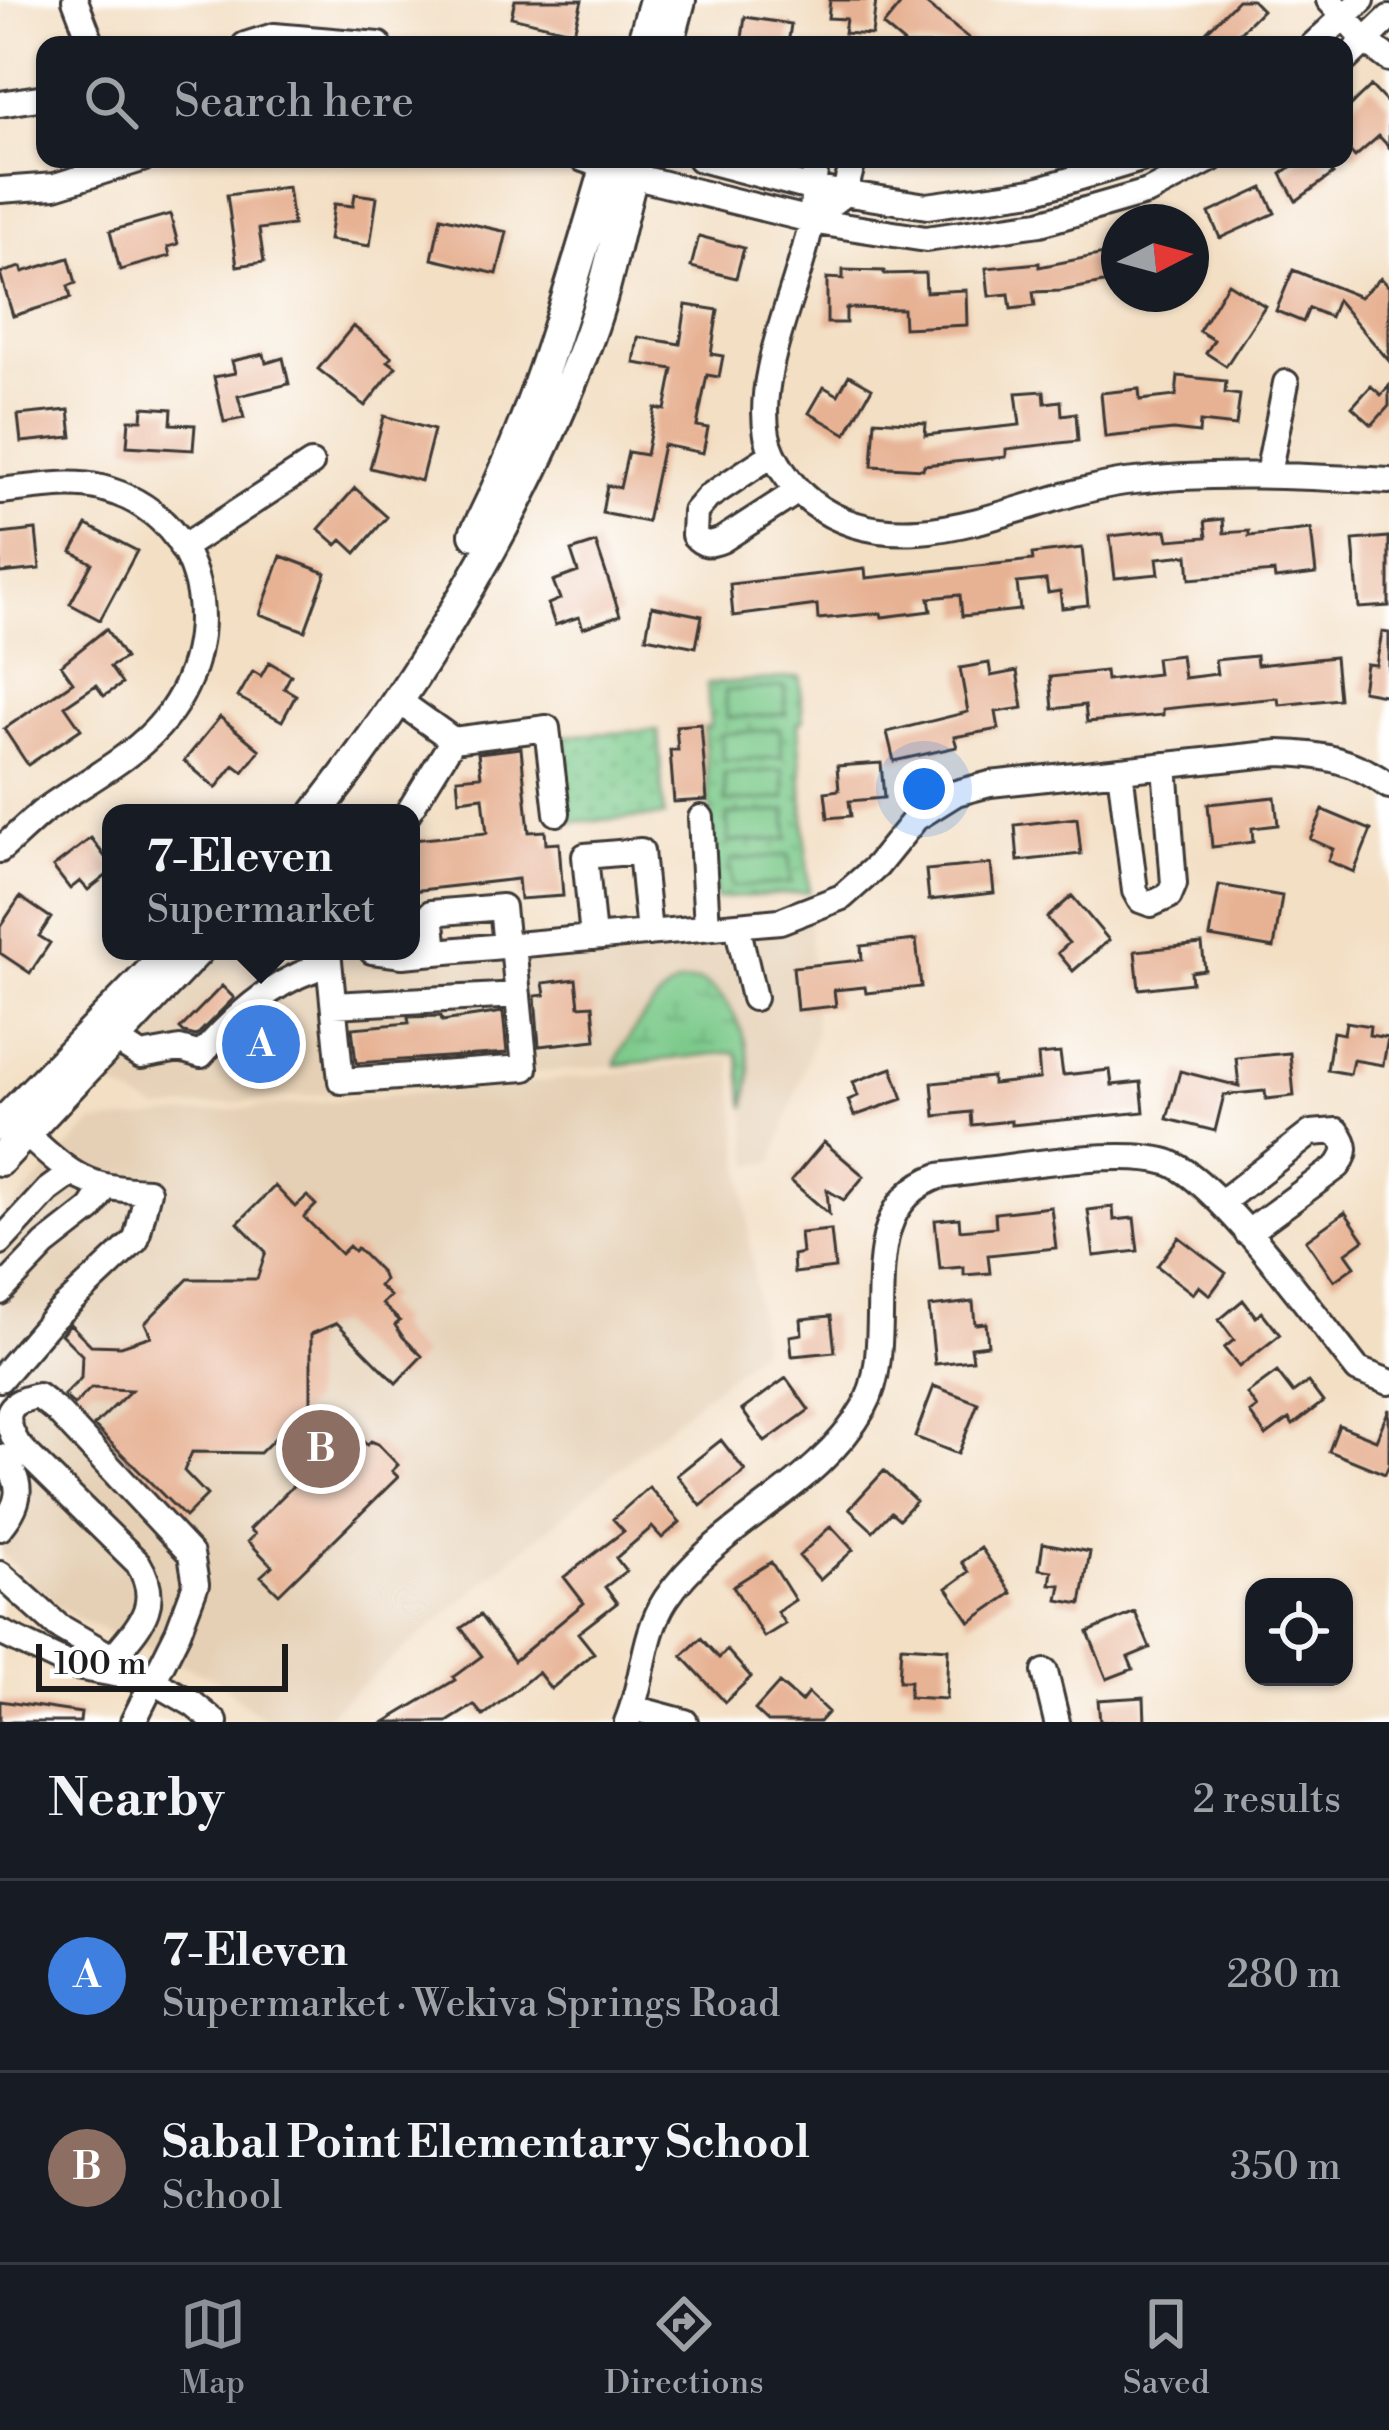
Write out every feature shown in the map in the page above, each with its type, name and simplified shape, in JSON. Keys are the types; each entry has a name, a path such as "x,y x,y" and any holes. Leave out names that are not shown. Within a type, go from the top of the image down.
{"main road":[{"path":"645,36 655,0"},
{"path":"670,36 680,0"},
{"path":"321,804 441,634 520,492 590,335 612,168"},
{"path":"320,804 412,657 490,505 612,168"},
{"path":"0,1160 13,1130 163,960"},
{"path":"13,1130 116,1040 189,960"}],"street":[{"path":"75,0 89,36"},
{"path":"1320,36 1345,6 1367,42 1389,59"},
{"path":"1353,54 1389,18"},
{"path":"0,104 36,98"},
{"path":"0,190 56,186 109,168"},
{"path":"627,168 812,220 926,239 1040,223 1148,192 1194,168"},
{"path":"734,168 810,188 927,206 1033,191 1112,168"},
{"path":"815,168 810,188 812,220 779,330 766,431 773,454 798,491 826,513 855,527 893,532 947,528 1067,493 1126,482 1268,474 1389,481"},
{"path":"812,220 844,194 851,168"},
{"path":"1115,168 1122,199"},
{"path":"1268,474 1286,383"},
{"path":"773,454 708,497 695,512 694,536 710,545 798,491"},
{"path":"182,548 310,464"},
{"path":"0,490 64,485 100,488 129,499 158,518 182,548 203,600 201,636 189,682 164,721 116,764 43,812 0,850"},
{"path":"396,699 453,740 547,728 557,813"},
{"path":"414,804 453,740"},
{"path":"420,953 780,921 842,897 877,866 916,818 956,793 990,784 1279,753 1344,760 1389,786"},
{"path":"1120,770 1135,891 1140,900 1151,904 1169,896 1174,884 1165,765"},
{"path":"700,818 707,927"},
{"path":"593,938 585,856 641,850 649,933"},
{"path":"329,960 341,1081 525,1068 502,907 431,913 435,952"},
{"path":"737,925 754,998"},
{"path":"116,1040 141,1056 168,1049 201,1055 261,996 314,969 316,960"},
{"path":"334,1005 518,994"},
{"path":"0,1379 50,1321 136,1240 148,1192 104,1189 70,1174 13,1130"},
{"path":"1222,1202 1311,1133 1337,1131 1345,1141 1346,1154 1338,1166 1247,1233"},
{"path":"685,1722 625,1718 665,1601 701,1558 840,1442 866,1403 874,1378 885,1243 892,1214 918,1183 939,1176 1127,1157 1167,1162 1194,1175 1222,1202 1358,1370 1389,1382"},
{"path":"0,1242 70,1174"},
{"path":"0,1292 45,1245 91,1209 104,1189"},
{"path":"112,1658 136,1630 150,1603 151,1584 138,1563 18,1445 7,1425 7,1414 21,1399 38,1396 58,1412 191,1554 196,1584 133,1722"},
{"path":"0,1457 19,1479 20,1495 0,1528"},
{"path":"0,1574 58,1626 194,1704 215,1722"},
{"path":"0,1631 71,1666 151,1681"},
{"path":"1045,1672 1058,1722"}],"shaded area":[{"path":"809,921 816,1033 773,1162 751,1165 745,1108 750,1067 727,1000 678,983 632,1033 616,1065 158,1110 94,1077 207,960 383,960 401,964"},
{"path":"731,1059 761,1348 318,1722 268,1722 215,1679 80,1620 49,1601 0,1551 0,1220 92,1123"}],"green space":[{"path":"800,677 803,721 798,723 809,892 716,899 704,728 710,727 707,684"},
{"path":"784,687 786,714 727,718 725,691"},
{"path":"780,729 782,757 723,761 721,734"},
{"path":"658,730 664,816 569,822 564,736"},
{"path":"783,770 785,798 726,802 724,774"},
{"path":"786,811 788,839 729,842 727,815"},
{"path":"789,855 791,883 732,887 730,860"},
{"path":"698,981 727,1004 741,1029 750,1069 745,1108 735,1052 616,1065 632,1033 660,998 677,984"}],"building":[{"path":"515,0 582,0 574,32 511,17"},
{"path":"830,0 876,0 872,35 844,33 846,19 828,18"},
{"path":"904,0 921,0 966,36 895,36 883,26"},
{"path":"1238,0 1252,0 1262,10 1240,36 1202,36"},
{"path":"745,17 791,24 789,36 742,36"},
{"path":"1371,86 1389,105 1389,147 1379,136 1353,155 1353,103"},
{"path":"1289,168 1329,168 1333,174 1296,201 1281,174"},
{"path":"288,187 293,225 259,229 264,262 237,266 227,195"},
{"path":"1263,188 1275,213 1220,238 1209,213"},
{"path":"355,194 377,197 370,246 329,240 334,204 353,206"},
{"path":"170,214 178,244 168,247 170,256 120,270 110,231"},
{"path":"441,217 507,232 497,274 432,259"},
{"path":"699,236 744,248 736,278 691,267"},
{"path":"1101,255 1101,283 1033,292 1035,306 1011,309 1009,294 989,296 986,268 1039,263 1039,267"},
{"path":"69,258 76,283 68,286 71,298 13,316 0,273 21,267 23,272"},
{"path":"843,270 925,273 926,292 966,290 967,325 904,328 903,309 846,308 846,323 827,323 827,278 843,279"},
{"path":"1293,270 1360,297 1381,278 1389,287 1389,361 1337,300 1330,317 1309,308 1303,322 1276,311"},
{"path":"1228,283 1265,306 1226,366 1206,353 1214,340 1199,331"},
{"path":"686,305 718,310 711,354 723,356 719,377 707,375 697,426 708,428 703,453 663,445 647,522 602,513 607,485 620,488 628,452 646,455 655,408 665,410 673,369 634,363 638,337 680,344"},
{"path":"353,326 392,357 388,361 396,367 365,406 318,369"},
{"path":"264,354 266,363 283,358 289,384 238,396 244,418 224,422 214,377 235,373 232,361"},
{"path":"849,375 872,388 846,434 809,413 824,387 838,395"},
{"path":"1178,376 1226,381 1225,393 1240,395 1236,426 1200,422 1199,433 1173,430 1105,437 1101,393 1139,389 1140,400 1176,396"},
{"path":"1371,386 1381,395 1389,386 1389,406 1372,425 1352,407"},
{"path":"1044,391 1045,403 1061,401 1062,415 1076,413 1078,441 1006,449 1006,457 924,465 923,469 872,466 875,420 926,423 925,435 1020,425 1016,393"},
{"path":"143,407 172,409 171,424 195,425 193,450 127,446 129,420 142,420"},
{"path":"69,410 72,437 21,442 18,415"},
{"path":"384,416 434,430 421,481 370,468"},
{"path":"355,488 387,517 356,553 342,540 337,545 319,529"},
{"path":"1223,519 1224,533 1249,531 1249,536 1311,529 1316,574 1275,579 1274,572 1190,579 1188,555 1157,558 1159,574 1115,578 1110,536 1167,530 1169,540 1207,537 1205,521"},
{"path":"87,525 137,551 100,620 70,604 92,563 72,552"},
{"path":"36,530 40,569 0,573 0,534"},
{"path":"1389,537 1389,606 1359,608 1353,540"},
{"path":"596,543 620,615 583,628 579,617 555,625 548,604 560,599 553,581 578,572 571,551"},
{"path":"1082,548 1088,605 1062,608 1060,591 1048,593 1046,580 1017,583 1020,610 962,616 960,595 929,598 931,611 882,617 881,613 818,619 817,605 733,616 730,584 865,569 866,578 1033,560 1032,554"},
{"path":"281,556 326,573 305,631 260,614"},
{"path":"652,606 702,616 696,647 646,637"},
{"path":"106,629 125,658 110,667 122,684 104,696 96,685 65,706 81,729 28,765 4,729 73,682 61,665"},
{"path":"1382,632 1389,633 1389,696 1362,691 1366,664 1376,665"},
{"path":"1181,655 1184,678 1217,674 1215,660 1256,656 1257,665 1335,657 1339,699 1279,705 1278,698 1087,722 1085,705 1053,709 1050,677 1105,671 1106,680 1158,674 1156,658"},
{"path":"269,662 291,675 284,688 296,695 282,721 238,697 253,671 261,676"},
{"path":"989,663 991,676 1017,671 1023,708 996,712 999,729 954,737 957,747 894,761 887,732 968,712 960,668"},
{"path":"220,717 260,750 243,772 234,765 216,788 184,761"},
{"path":"701,724 707,800 674,802 670,750 678,750 676,726"},
{"path":"521,748 529,832 545,831 546,844 559,843 563,896 520,899 518,879 420,890 420,839 487,833 483,797 459,800 457,778 481,776 478,753"},
{"path":"881,763 884,798 849,801 851,816 828,818 825,792 839,790 837,766"},
{"path":"1275,797 1278,825 1252,828 1253,842 1212,847 1208,804"},
{"path":"1323,810 1371,830 1354,872 1328,861 1333,849 1310,839"},
{"path":"1077,818 1081,854 1018,861 1015,825"},
{"path":"91,838 102,853 102,879 88,890 80,881 70,889 53,867"},
{"path":"991,864 994,893 929,900 926,870"},
{"path":"1219,885 1282,896 1274,948 1210,937"},
{"path":"1072,896 1109,940 1073,971 1058,953 1069,943 1047,918"},
{"path":"20,897 51,918 39,936 50,943 30,973 0,953 0,927"},
{"path":"916,940 921,987 866,993 865,987 834,990 836,1006 797,1010 793,967 862,960 861,946"},
{"path":"1202,944 1205,970 1191,972 1192,983 1139,989 1135,951"},
{"path":"576,979 579,1006 593,1005 596,1040 539,1046 535,996 545,995 543,983"},
{"path":"222,986 234,998 196,1036 184,1033 180,1029"},
{"path":"503,1012 507,1053 356,1063 352,1028 409,1023 408,1017 441,1016 442,1021"},
{"path":"266,1016 294,1017 294,1034 259,1068 254,1063 249,1068 231,1050"},
{"path":"1346,1022 1370,1026 1369,1035 1388,1038 1383,1065 1353,1060 1350,1074 1327,1070 1333,1032 1344,1034"},
{"path":"1060,1053 1063,1075 1110,1070 1112,1085 1141,1082 1144,1112 1011,1125 1011,1121 972,1125 971,1112 935,1116 932,1083 992,1077 992,1084 1040,1079 1038,1055"},
{"path":"1290,1053 1294,1096 1266,1099 1265,1091 1224,1095 1215,1131 1167,1119 1180,1071 1239,1086 1236,1058"},
{"path":"892,1068 903,1099 854,1116 848,1100 858,1096 853,1082"},
{"path":"824,1142 864,1176 844,1200 827,1190 829,1214 791,1181"},
{"path":"275,1186 295,1207 307,1196 316,1205 304,1217 341,1254 349,1246 354,1251 357,1248 381,1272 384,1280 379,1286 390,1296 382,1304 400,1321 395,1325 422,1356 396,1383 337,1323 311,1334 311,1402 260,1453 192,1452 184,1471 207,1495 185,1517 94,1426 131,1390 91,1388 74,1405 64,1395 81,1378 82,1355 61,1334 70,1324 91,1345 121,1346 151,1336 145,1323 188,1279 257,1279 266,1252 238,1223"},
{"path":"1051,1207 1056,1248 988,1255 990,1273 964,1275 964,1267 940,1269 935,1220 959,1218 960,1230 996,1227 995,1213"},
{"path":"1113,1207 1114,1220 1134,1218 1138,1251 1094,1256 1088,1210"},
{"path":"1345,1212 1364,1240 1346,1253 1355,1266 1334,1281 1306,1240"},
{"path":"831,1230 835,1268 794,1273 793,1255 802,1253 800,1233"},
{"path":"1179,1237 1226,1273 1210,1295 1199,1286 1193,1294 1157,1266"},
{"path":"1243,1300 1256,1317 1262,1312 1280,1335 1239,1367 1224,1348 1234,1340 1219,1320"},
{"path":"973,1302 975,1324 986,1323 988,1345 971,1347 973,1360 935,1364 929,1307"},
{"path":"831,1316 835,1352 792,1356 790,1336 802,1334 801,1319"},
{"path":"1277,1372 1293,1393 1308,1382 1323,1402 1293,1425 1289,1419 1266,1436 1250,1413 1257,1408 1247,1394"},
{"path":"786,1378 809,1410 765,1442 742,1410"},
{"path":"934,1386 978,1403 958,1454 915,1437"},
{"path":"1389,1409 1385,1474 1329,1451 1339,1425 1376,1440"},
{"path":"350,1429 367,1445 371,1441 378,1444 398,1465 392,1471 398,1477 279,1594 261,1576 272,1566 248,1541 255,1534 250,1529"},
{"path":"721,1440 745,1471 701,1506 677,1475"},
{"path":"884,1471 916,1501 899,1519 891,1512 873,1531 849,1509"},
{"path":"649,1487 680,1522 662,1538 652,1527 616,1558 626,1571 605,1587 617,1603 578,1633 594,1653 551,1689 538,1672 483,1716 474,1705 447,1722 385,1722 455,1680 482,1656 461,1628 480,1615 514,1661 584,1603 564,1577 624,1531 613,1519"},
{"path":"831,1526 853,1550 820,1580 799,1556"},
{"path":"1043,1543 1090,1552 1081,1604 1058,1600 1061,1585 1050,1584 1052,1571 1039,1569"},
{"path":"981,1548 1012,1593 970,1622 947,1588 969,1572 962,1562"},
{"path":"771,1562 795,1600 777,1612 785,1624 764,1637 733,1586"},
{"path":"1135,1612 1150,1648 1128,1657 1133,1669 1107,1679 1088,1632"},
{"path":"701,1638 719,1658 727,1650 751,1677 725,1702 682,1656"},
{"path":"901,1646 948,1649 946,1699 909,1697 910,1681 899,1681"},
{"path":"779,1683 801,1702 808,1693 828,1712 819,1722 768,1722 755,1710"},
{"path":"1144,1697 1145,1722 1100,1722 1098,1700"},
{"path":"0,1701 81,1713 80,1722 0,1722"}],"place":[{"name":"7-Eleven","path":"261,1044"},
{"name":"Sabal Point Elementary School","path":"321,1449"}]}
